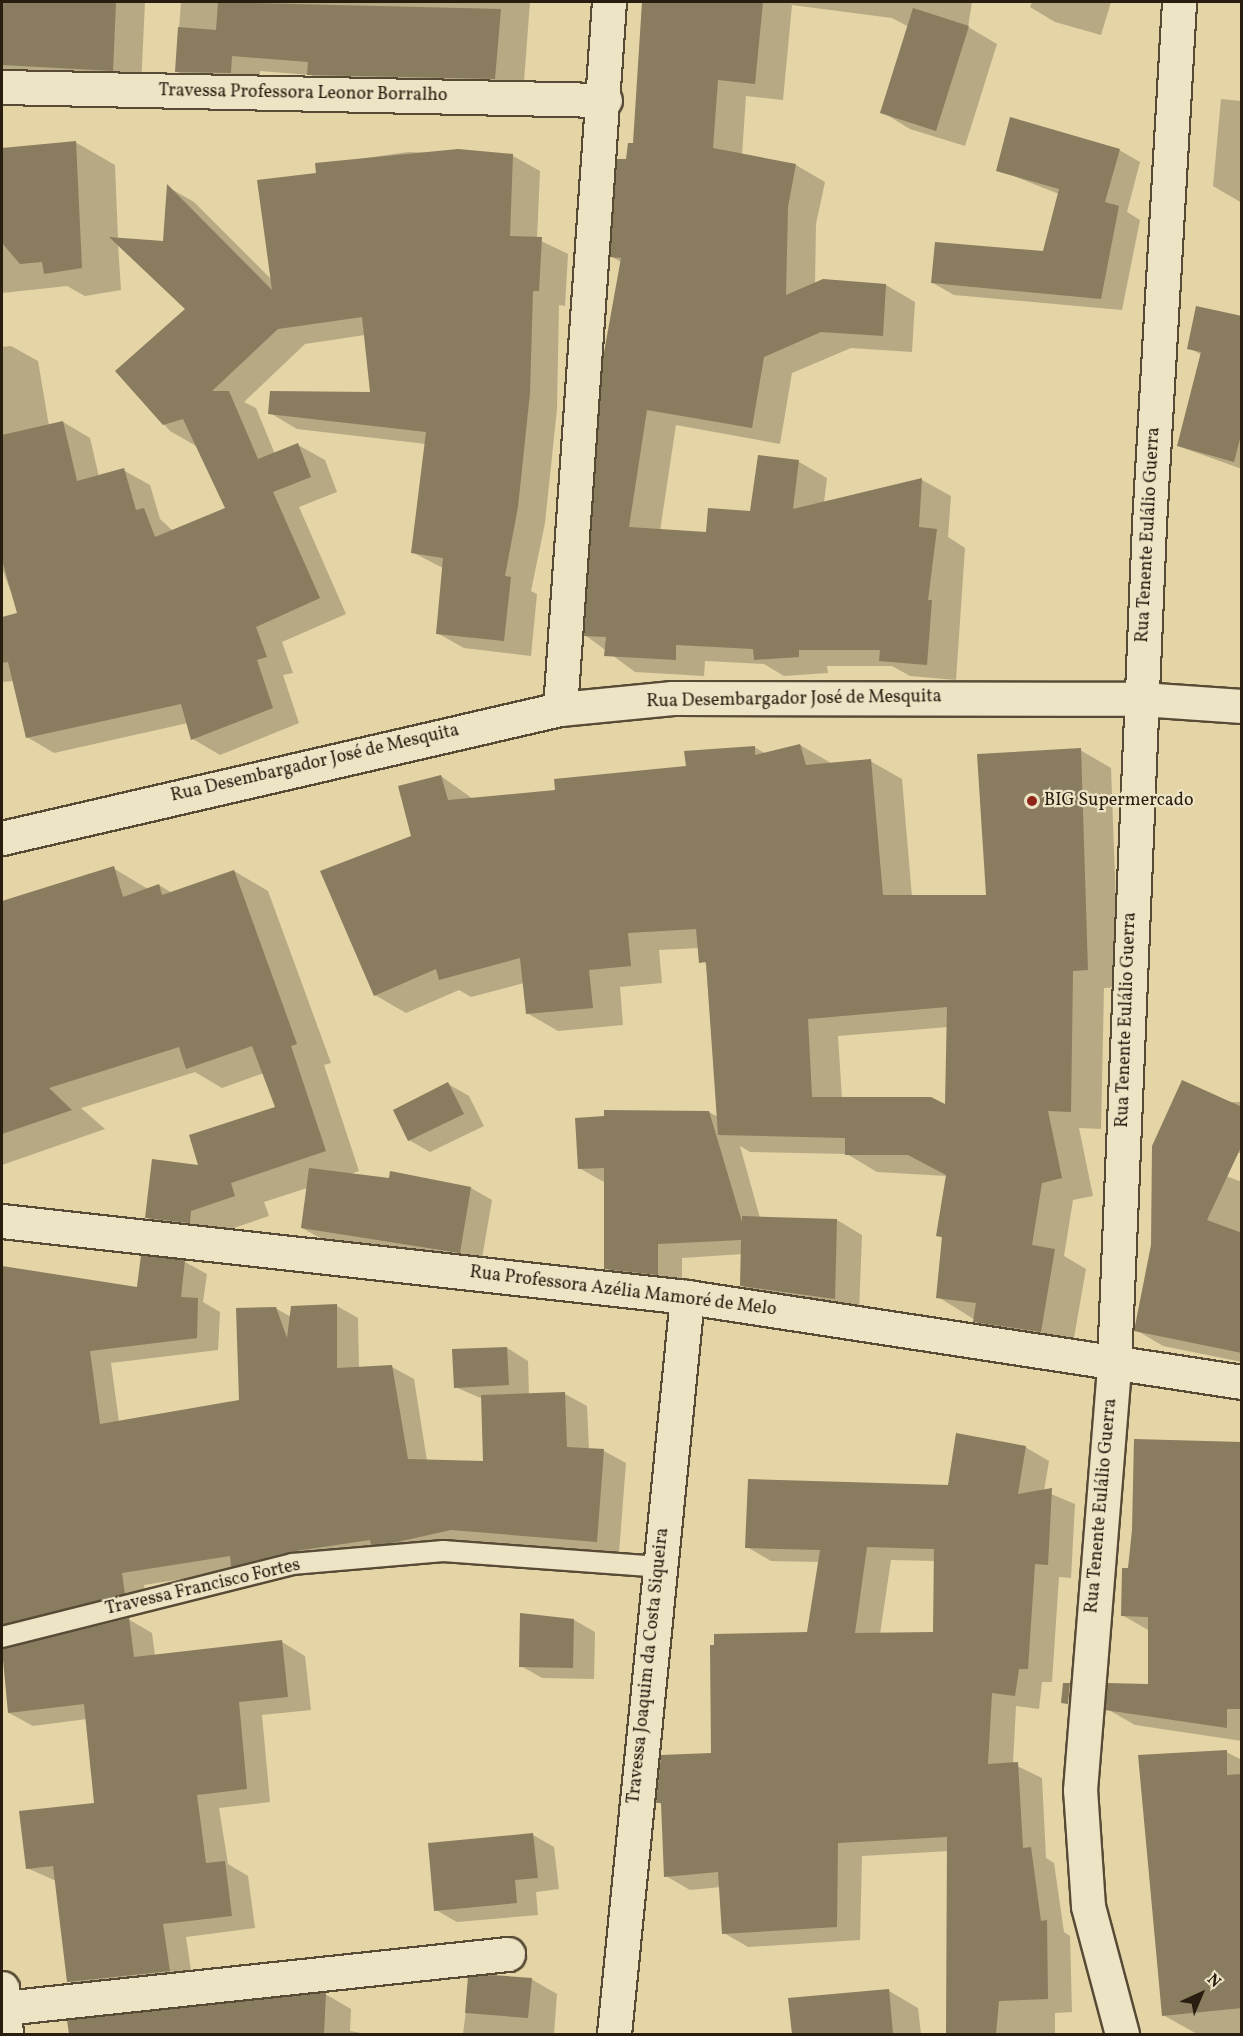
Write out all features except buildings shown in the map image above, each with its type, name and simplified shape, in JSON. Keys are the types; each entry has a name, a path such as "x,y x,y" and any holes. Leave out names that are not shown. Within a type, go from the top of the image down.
{"street":[{"path":"560,709 605,100 609,2"},
{"name":"Rua Tenente Eulálio Guerra","path":"1122,2034 1088,1906 1080,1790 1114,1363 1141,699 1179,2"},
{"name":"Travessa Professora Leonor Borralho","path":"2,87 605,100"},
{"name":"Rua Desembargador José de Mesquita","path":"2,838 560,709 672,698 1141,699 1242,706"},
{"name":"Rua Professora Azélia Mamoré de Melo","path":"2,1221 687,1298 1242,1382"},
{"name":"Travessa Joaquim da Costa Siqueira","path":"614,2034 687,1298"},
{"path":"4,2010 508,1954"}],"lane":[{"name":"Travessa Francisco Fortes","path":"2,1636 292,1564 443,1551 659,1567"}],"place":[{"name":"BIG Supermercado","path":"1032,801"}]}
